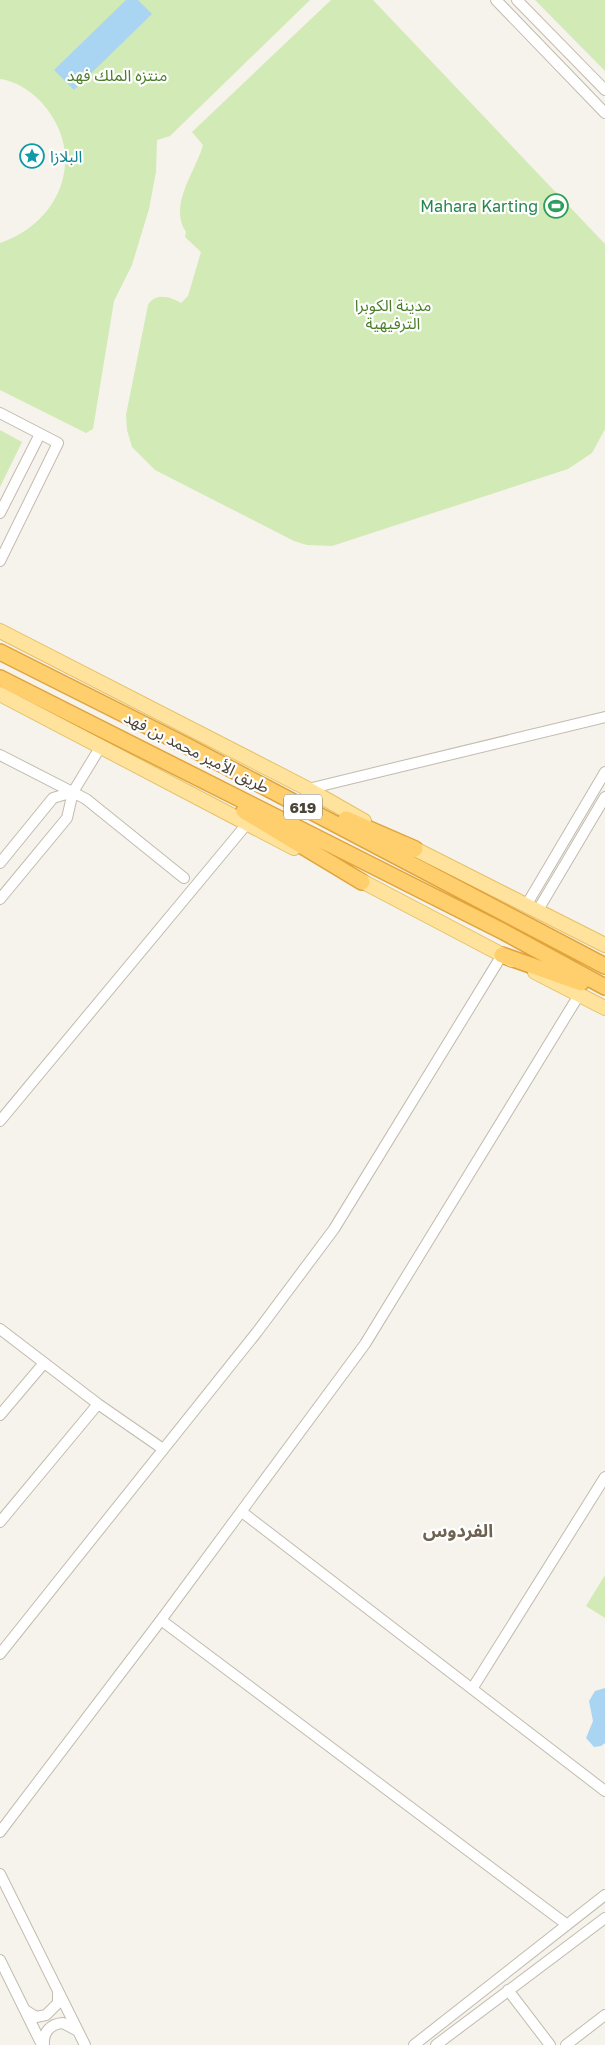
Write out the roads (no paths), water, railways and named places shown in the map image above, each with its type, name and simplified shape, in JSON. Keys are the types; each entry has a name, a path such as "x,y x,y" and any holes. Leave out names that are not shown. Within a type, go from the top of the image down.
{"highway":[{"name":"طريق الأمير محمد بن فهد","path":"0,652 187,746 605,966"},
{"name":"طريق الأمير محمد بن فهد","path":"0,678 504,932 605,987"},
{"path":"131,744 362,882"},
{"path":"187,746 274,787 415,849"},
{"path":"502,955 605,994"}],"main road":[{"path":"0,631 308,789 415,849 605,945"},
{"path":"2,698 101,746 246,825 362,882 605,1008"}],"street":[{"path":"496,0 605,113"},
{"path":"517,0 605,90"},
{"path":"522,26 533,16"},
{"path":"0,413 58,443 0,561"},
{"path":"0,513 40,434"},
{"path":"308,789 605,717"},
{"path":"0,899 67,818 73,792 101,746"},
{"path":"0,755 86,799 184,878"},
{"path":"532,907 605,772"},
{"path":"0,863 53,798 73,792"},
{"path":"532,907 605,797"},
{"path":"0,1121 246,825"},
{"path":"0,1654 257,1332 334,1229 502,955"},
{"path":"0,1832 242,1512 365,1344 580,995"},
{"path":"0,1329 98,1404 163,1449"},
{"path":"0,1415 44,1363"},
{"path":"0,1522 98,1404"},
{"path":"472,1689 605,1477"},
{"path":"242,1512 605,1790"},
{"path":"161,1620 566,1924"},
{"path":"0,1874 84,2045"},
{"path":"414,2045 605,1895"},
{"path":"436,2045 605,1918"},
{"path":"0,1960 21,2006 43,2045"},
{"path":"21,2006 30,2016 46,2015 58,2003 57,1990"},
{"path":"508,1990 550,2045"},
{"path":"566,2045 605,2015"},
{"path":"43,2045 45,2033 52,2026 63,2023 77,2030"}],"water":[{"path":"126,0 138,0 152,14 74,90 54,70"},
{"path":"605,1688 605,1743 594,1747 586,1738 593,1721 589,1701 595,1691"}],"place":[{"name":"البلازا","path":"32,156"},
{"name":"Mahara Karting","path":"556,206"}],"district":[{"name":"الفردوس","path":"458,1530"}],"park label":[{"name":"منتزه الملك فهد","path":"117,75"},
{"name":"مدينة الكوبرا الترفيهية","path":"393,314"}]}
